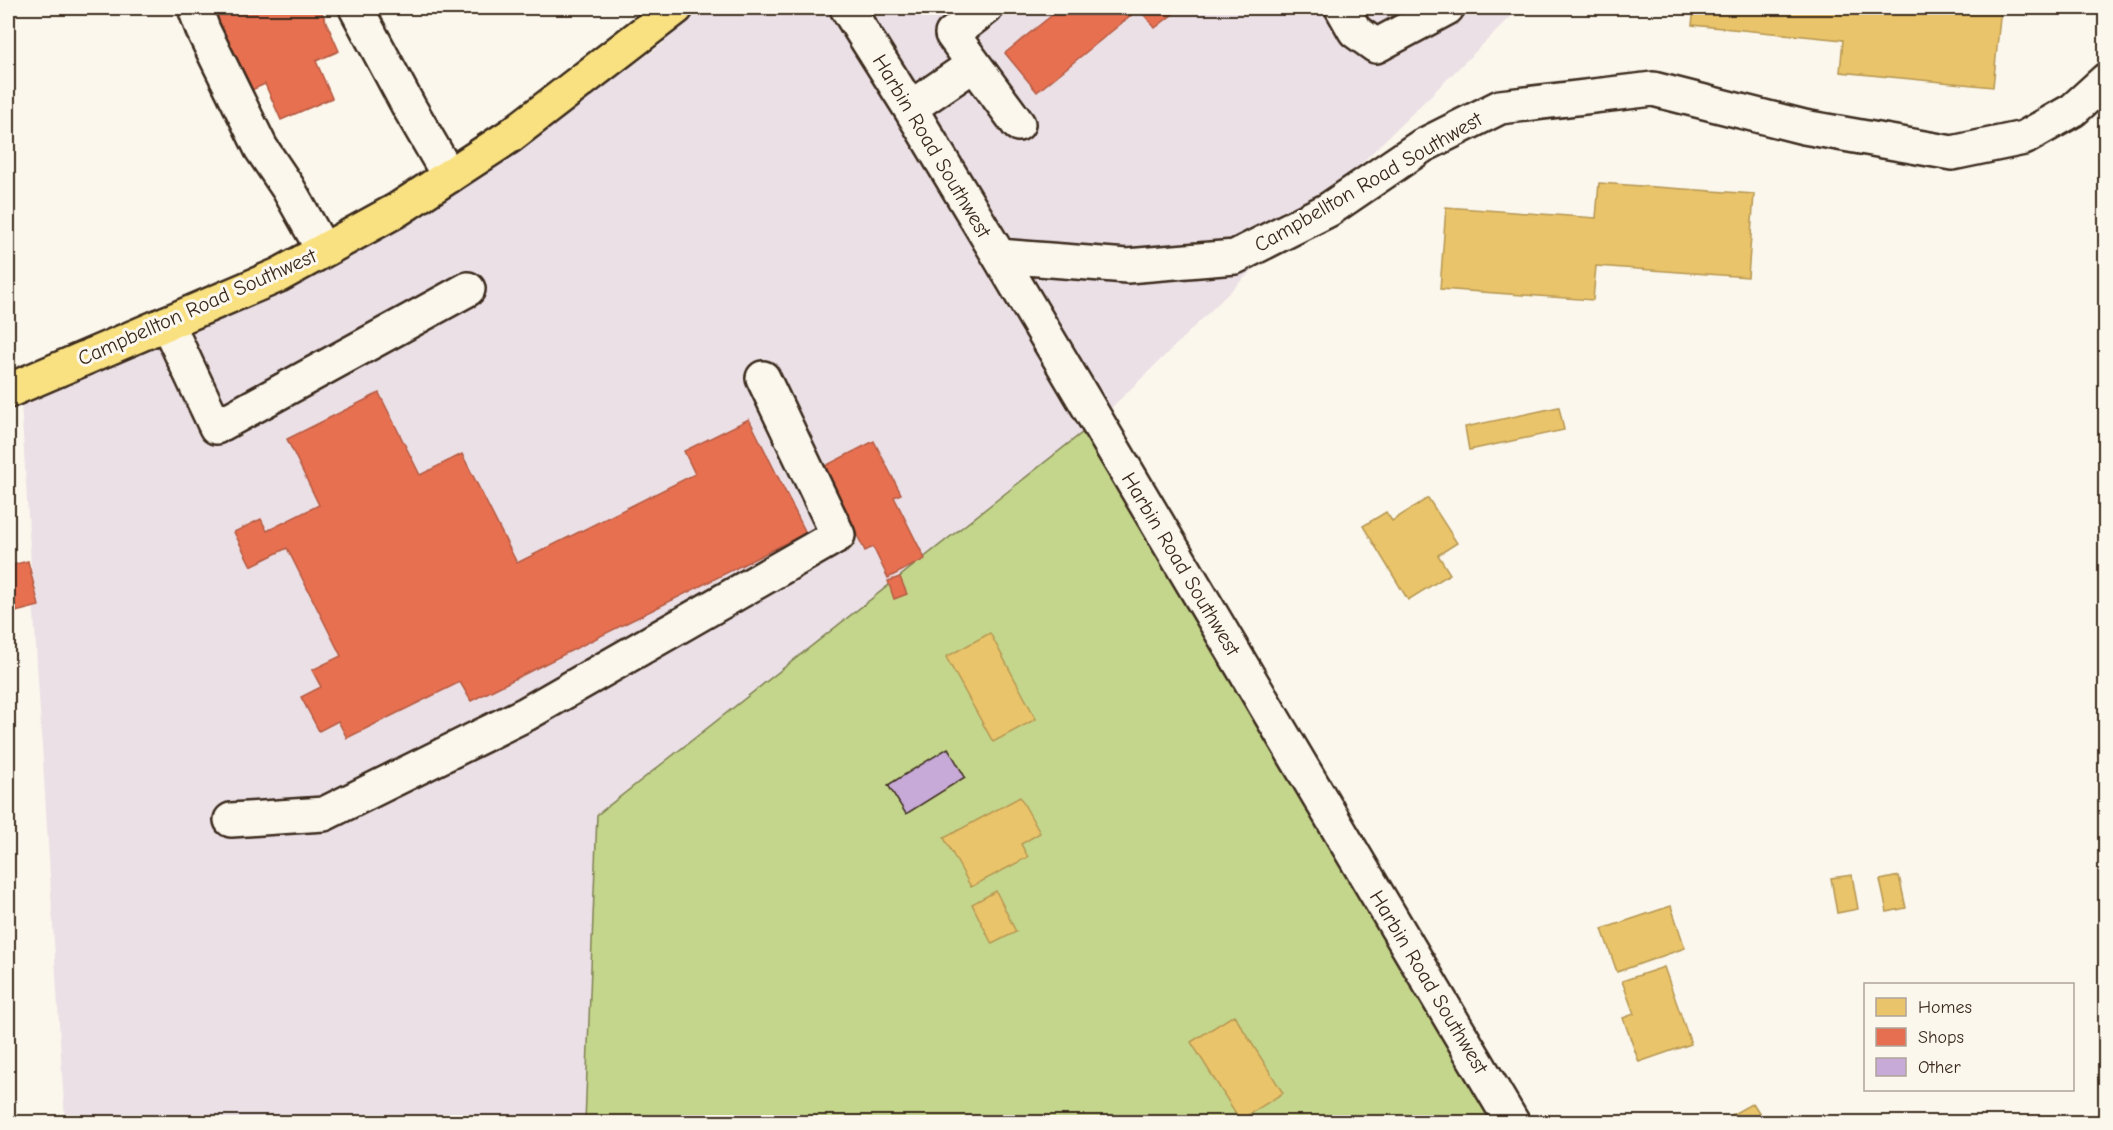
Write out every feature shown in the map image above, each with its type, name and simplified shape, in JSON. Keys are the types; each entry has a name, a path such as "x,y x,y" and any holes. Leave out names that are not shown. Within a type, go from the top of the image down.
{"main road":[{"name":"Campbellton Road Southwest","path":"8,391 279,275 397,210 510,136 675,8"}],"street":[{"path":"195,8 203,30 261,148 288,188 323,250"},
{"path":"356,8 449,176"},
{"name":"Harbin Road Southwest","path":"847,8 999,256 1512,1122"},
{"path":"986,8 950,21 973,65 1018,124"},
{"path":"1342,8 1355,31 1376,46 1447,8"},
{"path":"910,108 973,65"},
{"name":"Campbellton Road Southwest","path":"999,256 1127,266 1235,257 1328,210 1422,146 1500,107 1653,89 1804,128 1952,153 2024,138 2073,110 2106,80"},
{"path":"167,322 216,427 468,289"},
{"path":"231,820 324,814 526,714 838,535 763,378"}],"shaded area":[{"path":"640,8 1520,8 1101,418 597,814 585,1122 65,1122 20,386 421,218 664,43"}],"green space":[{"path":"1101,418 1506,1122 585,1122 597,815"}],"building: Homes":[{"path":"1694,8 2001,8 1993,87 1840,72 1843,40 1692,25"},
{"path":"1599,183 1754,194 1748,277 1596,266 1593,300 1440,289 1446,207 1596,218"},
{"path":"1559,407 1564,430 1469,450 1465,427"},
{"path":"1428,498 1457,543 1438,555 1450,574 1408,600 1363,526 1386,512 1392,521"},
{"path":"990,633 1036,719 993,742 946,657"},
{"path":"1020,797 1040,833 1021,844 1028,857 971,887 944,838"},
{"path":"1852,875 1858,909 1837,913 1831,878"},
{"path":"1899,876 1906,908 1887,912 1880,880"},
{"path":"996,891 1016,932 992,944 972,904"},
{"path":"1671,906 1685,948 1617,972 1602,929"},
{"path":"1664,967 1691,1044 1639,1062 1623,1018 1634,1014 1622,981"},
{"path":"1234,1015 1283,1093 1240,1120 1191,1042"},
{"path":"1753,1103 1765,1122 1719,1122"}],"building: Shops":[{"path":"219,8 320,8 339,51 316,61 332,98 281,120 265,84 243,94 208,13"},
{"path":"1061,8 1181,8 1155,28 1139,9 1037,92 1005,53"},
{"path":"379,393 420,475 462,454 517,563 695,474 684,451 749,419 806,533 471,701 460,682 347,738 338,721 319,731 301,697 321,687 312,670 341,656 287,548 251,566 234,532 261,519 267,531 319,505 287,439"},
{"path":"874,441 901,494 894,497 925,559 888,578 873,547 865,551 823,467"},
{"path":"28,561 39,606 8,614 8,566"},
{"path":"900,577 907,594 894,599 888,581"}],"building: Other":[{"path":"948,748 965,777 906,814 888,785"}]}
